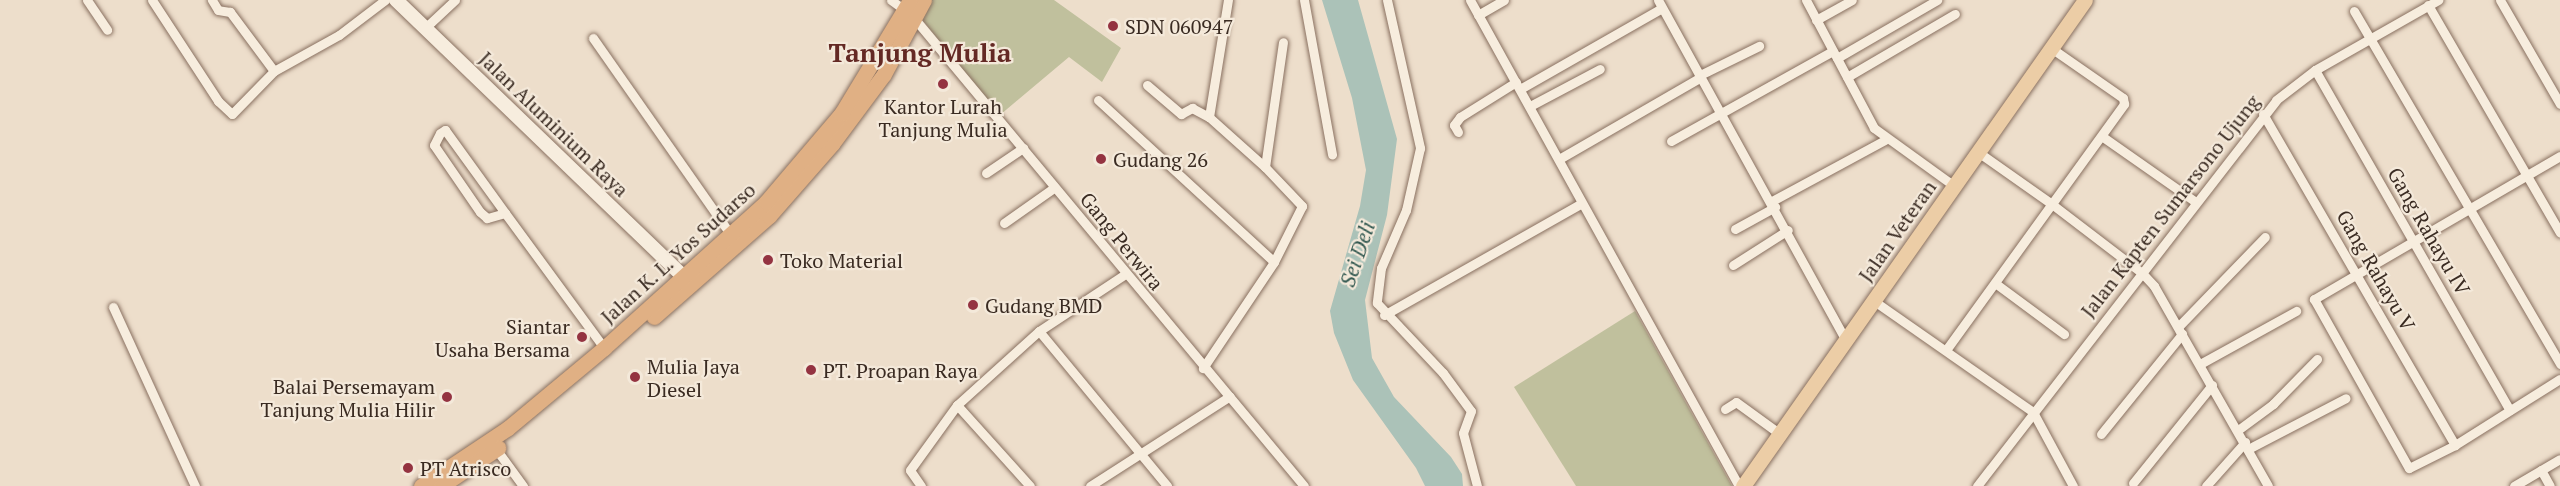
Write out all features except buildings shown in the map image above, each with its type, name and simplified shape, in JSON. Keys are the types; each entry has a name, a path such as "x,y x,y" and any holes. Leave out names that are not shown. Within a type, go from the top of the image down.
{"highway":[{"name":"Jalan K. L. Yos Sudarso","path":"441,486 496,449 688,282 731,235 779,189 841,114 910,10 924,0"},
{"name":"Jalan K. L. Yos Sudarso","path":"421,486 508,428 769,216 832,144 884,74 910,10"}],"main road":[{"name":"Jalan Aluminium Raya","path":"396,0 688,282"},
{"name":"Jalan Veteran","path":"1741,486 2085,0"}],"street":[{"path":"87,0 107,30"},
{"path":"152,0 164,24 227,113 234,113 274,71 339,36 385,0"},
{"path":"212,0 218,10 230,12 274,71"},
{"path":"425,28 455,0"},
{"name":"Gang Perwira","path":"891,0 910,10 1125,274 1304,486"},
{"path":"1209,117 1228,0"},
{"path":"1304,0 1332,154"},
{"path":"1386,0 1420,148 1406,210 1381,268 1377,303 1384,315 1443,374 1471,411 1463,433 1478,486"},
{"path":"1470,0 1741,486"},
{"path":"1478,15 1504,0"},
{"path":"1806,0 1869,121 1885,140 1954,186"},
{"path":"1816,20 1852,0"},
{"path":"1671,141 1937,0"},
{"name":"Jalan Kapten Sumarsono Ujung","path":"1977,486 2263,114 2315,70 2438,0"},
{"path":"2500,0 2560,104"},
{"path":"1458,132 1454,125 1460,117 1660,4 1774,204 1846,340"},
{"path":"2428,5 2560,234"},
{"path":"2354,11 2560,364"},
{"path":"1847,77 1955,14"},
{"path":"593,38 731,235"},
{"path":"1265,167 1282,42"},
{"path":"1559,159 1701,76 1759,46"},
{"path":"1946,350 2103,137 2125,100 2051,48"},
{"path":"1530,106 1600,69"},
{"name":"Gang Rahayu IV","path":"2315,70 2510,410"},
{"path":"1147,85 1181,114 1192,108 1209,117 1265,167 1302,206 1274,262 1203,368"},
{"path":"1098,100 1274,262"},
{"name":"Gang Rahayu V","path":"2263,114 2358,272 2455,445"},
{"path":"505,213 487,218 480,212 434,145 440,133 444,130 505,213 604,348"},
{"path":"2103,137 2196,202"},
{"path":"1735,229 1885,140"},
{"path":"986,173 1023,148"},
{"path":"1978,152 2053,205 2142,273 2180,330 2268,486"},
{"path":"2560,156 2413,239 2314,301 2407,467 2416,468 2560,379"},
{"path":"1004,223 1055,187"},
{"path":"1384,315 1582,203"},
{"path":"1733,265 1788,230"},
{"path":"2101,434 2180,330 2265,237"},
{"path":"921,486 911,467 957,405 1039,331 1125,274"},
{"path":"1995,283 2064,334"},
{"path":"1874,301 2033,412 2073,486"},
{"path":"114,307 195,486"},
{"path":"2200,364 2295,310"},
{"path":"1039,331 1167,486"},
{"path":"2238,430 2273,404 2317,359"},
{"path":"2133,483 2212,385"},
{"path":"1090,486 1230,396"},
{"path":"2206,486 2246,445 2346,398"},
{"path":"1725,409 1736,402 1780,434"},
{"path":"957,405 1030,486"},
{"path":"496,449 523,486"},
{"path":"2514,486 2560,459"},
{"path":"2541,470 2550,486"}],"green space":[{"path":"927,0 1054,0 1121,48 1102,82 1069,57 1000,115 920,17"},
{"path":"1635,311 1732,486 1576,486 1514,387"}],"water":[{"name":"Sei Deli","path":"1322,0 1358,0 1397,139 1387,215 1365,300 1372,358 1394,397 1451,457 1462,474 1463,486 1425,486 1416,468 1353,380 1334,333 1330,311 1360,206 1366,170 1352,98"}],"place":[{"name":"SDN 060947","path":"1113,26"},
{"name":"Kantor Lurah Tanjung Mulia","path":"943,84"},
{"name":"Gudang 26","path":"1101,159"},
{"name":"Toko Material","path":"768,260"},
{"name":"Gudang BMD","path":"973,305"},
{"name":"Siantar Usaha Bersama","path":"582,337"},
{"name":"PT. Proapan Raya","path":"811,370"},
{"name":"Mulia Jaya Diesel","path":"635,377"},
{"name":"Balai Persemayam Tanjung Mulia Hilir","path":"447,397"},
{"name":"PT Atrisco","path":"408,468"}],"district":[{"name":"Tanjung Mulia","path":"920,53"}]}
